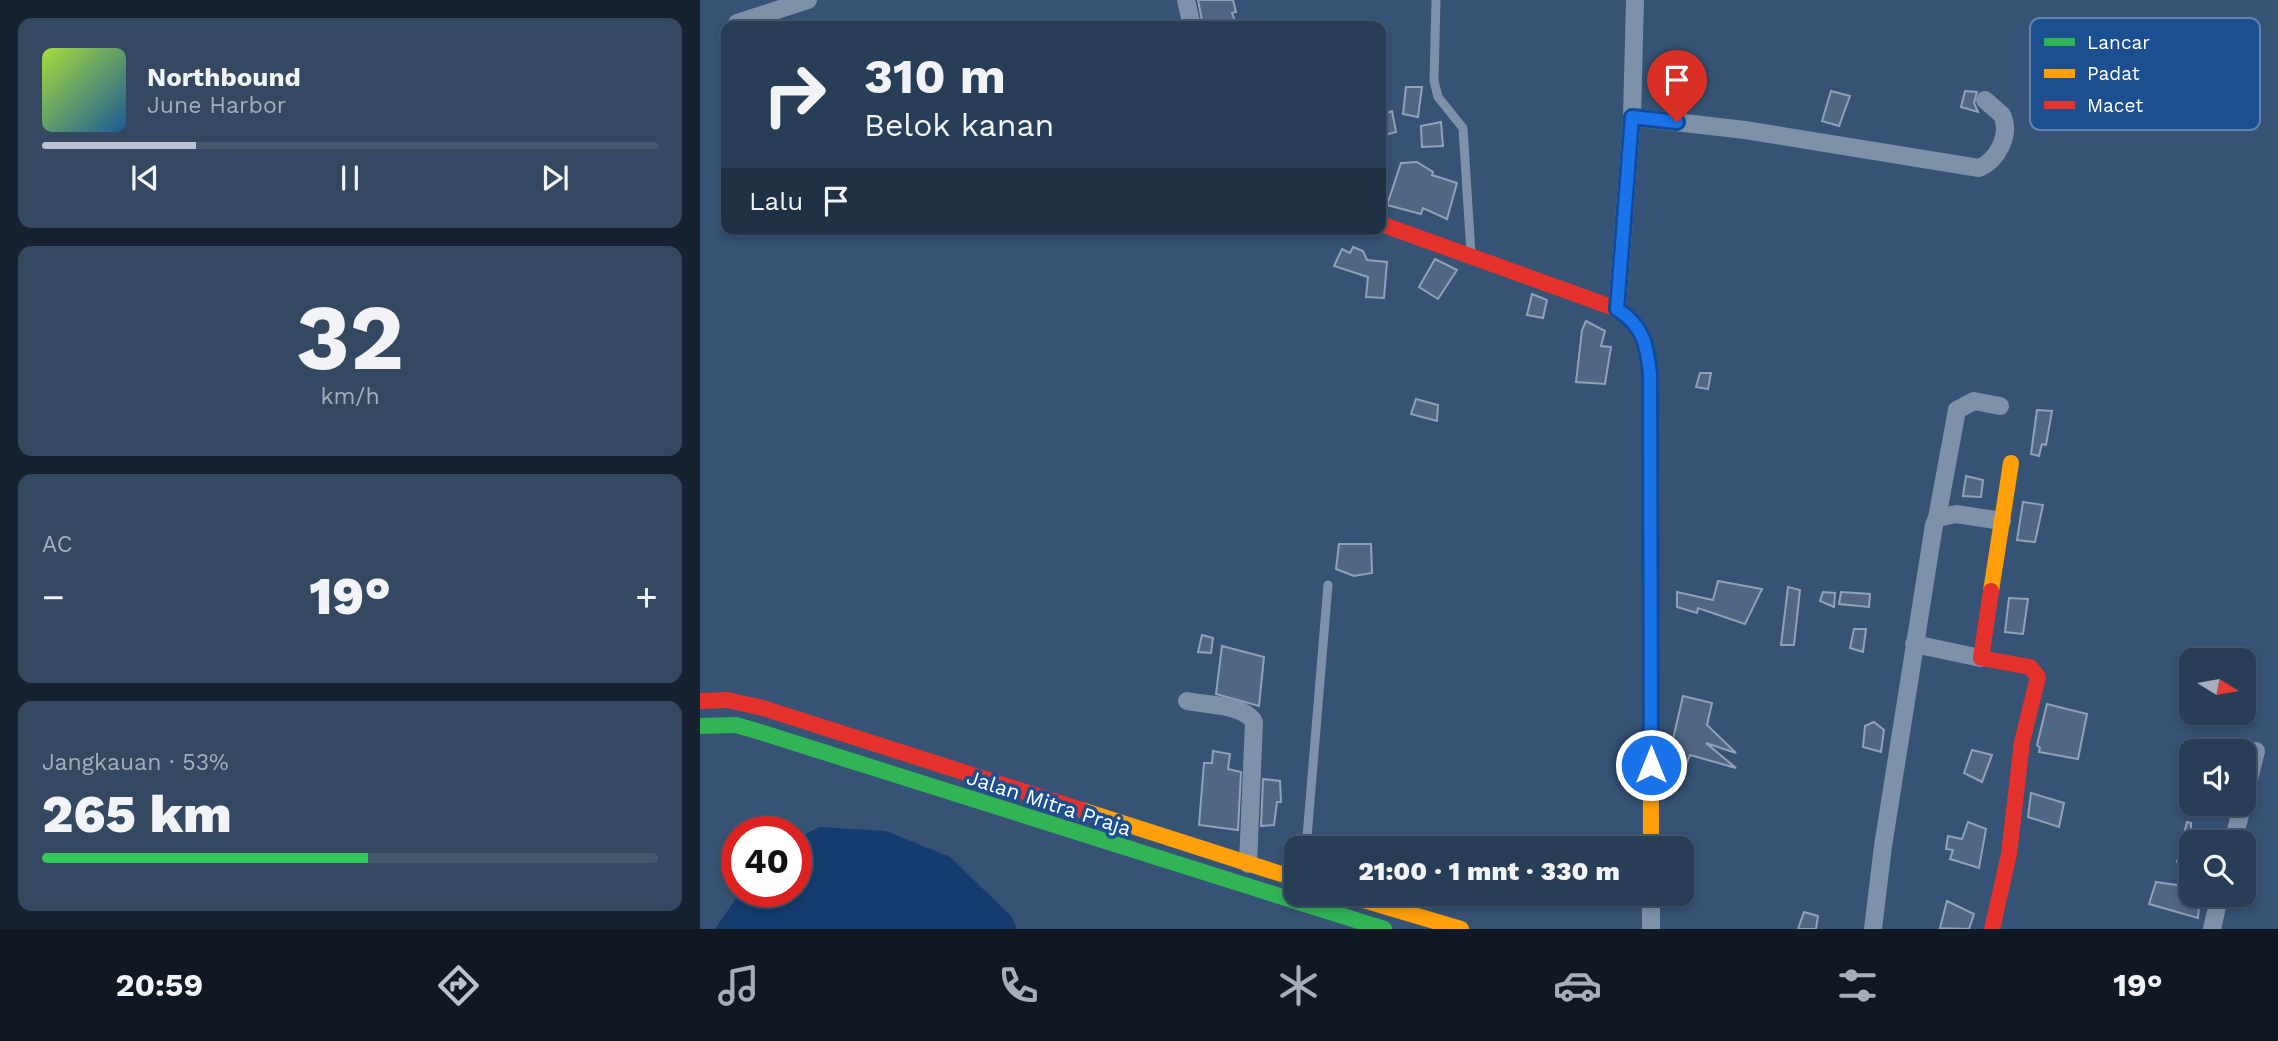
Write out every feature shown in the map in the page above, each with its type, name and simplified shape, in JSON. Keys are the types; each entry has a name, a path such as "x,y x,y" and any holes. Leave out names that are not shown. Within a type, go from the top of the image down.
{"street":[{"path":"743,21 808,0"},
{"path":"1186,0 1191,21"},
{"path":"1617,309 1632,117 1635,0"},
{"path":"1632,117 1745,130 1979,168 1997,156 2004,133 2002,115 1985,100"},
{"path":"1386,226 1617,309 1629,317 1644,336 1650,374 1651,836"},
{"path":"1873,929 1914,644 1957,410 1974,401 2000,406"},
{"path":"1981,658 2011,463"},
{"path":"1937,518 1955,514 2002,522"},
{"path":"1914,644 2031,667 2038,677 2022,742 2009,854 1992,929"},
{"name":"Jalan Mitra Praja","path":"700,702 727,700 763,708 1284,875"},
{"path":"1187,701 1239,711 1248,714 1254,722 1248,863"},
{"name":"Jalan Mitra Praja","path":"700,726 736,726 760,732 1384,929"},
{"path":"1383,906 1461,929"},
{"path":"1651,906 1651,929"},
{"path":"2212,929 2217,907"}],"lane":[{"path":"1436,0 1433,81 1438,97 1463,128 1471,256"},
{"path":"1307,836 1328,585"}],"water":[{"path":"819,827 886,831 950,857 1011,916 1017,929 715,929 730,907 812,907 812,831"}],"building":[{"path":"1198,0 1233,0 1236,12 1232,13 1235,21 1202,21"},
{"path":"1406,87 1422,87 1418,117 1403,114"},
{"path":"1831,91 1850,96 1839,126 1822,121"},
{"path":"1965,91 1977,92 1974,103 1978,112 1961,107"},
{"path":"1392,111 1396,132 1386,135 1386,113"},
{"path":"1441,122 1443,146 1422,147 1421,126"},
{"path":"1417,162 1433,172 1432,175 1457,183 1447,219 1423,208 1421,214 1387,205 1401,163"},
{"path":"1353,247 1363,251 1367,260 1387,262 1384,298 1366,297 1368,277 1334,266 1342,249 1350,253"},
{"path":"1435,259 1457,270 1438,299 1419,287"},
{"path":"1532,294 1547,300 1543,318 1527,315"},
{"path":"1586,321 1605,331 1601,346 1611,347 1605,384 1576,382 1582,330"},
{"path":"1700,373 1711,373 1708,389 1696,387"},
{"path":"1416,399 1438,405 1437,421 1411,414"},
{"path":"2037,410 2052,411 2046,445 2042,444 2039,456 2031,454"},
{"path":"1966,476 1983,480 1981,497 1963,496"},
{"path":"2023,502 2043,505 2035,542 2017,540"},
{"path":"1339,544 1371,544 1372,573 1354,576 1336,569"},
{"path":"1718,581 1762,589 1745,624 1698,608 1697,613 1677,607 1677,592 1713,600"},
{"path":"1788,587 1800,590 1794,645 1781,645"},
{"path":"1823,592 1835,593 1834,607 1820,601"},
{"path":"1841,592 1870,594 1869,607 1839,604"},
{"path":"2009,598 2028,599 2023,634 2005,632"},
{"path":"1854,629 1866,629 1863,652 1850,648"},
{"path":"1202,635 1213,638 1211,653 1198,652"},
{"path":"1222,646 1264,657 1259,706 1216,694"},
{"path":"1683,696 1712,703 1707,725 1736,753 1706,743 1736,768 1690,755 1686,765 1666,758 1666,737 1673,739"},
{"path":"2047,704 2087,714 2078,759 2039,752 2037,745"},
{"path":"1874,722 1884,730 1881,752 1863,747 1865,726"},
{"path":"1972,750 1992,755 1982,782 1964,773"},
{"path":"1213,751 1230,754 1228,769 1241,772 1238,830 1199,825 1204,763 1212,763"},
{"path":"1263,779 1280,781 1281,802 1277,802 1274,825 1261,826"},
{"path":"2031,793 2064,803 2059,827 2028,817"},
{"path":"1968,822 1986,829 1979,868 1950,859 1953,850 1946,849 1948,836 1962,839"},
{"path":"2187,822 2191,823 2191,830 2185,830"},
{"path":"2156,882 2179,885 2179,907 2199,907 2198,918 2149,904"},
{"path":"1947,901 1974,914 1969,929 1940,928"},
{"path":"1804,912 1818,916 1816,929 1798,929"}],"traffic: fast":[{"path":"700,726 736,725 760,732 1384,929"}],"traffic: slow":[{"path":"1645,345 1650,374 1651,836"},
{"path":"1991,591 2011,463"},
{"path":"1082,810 1284,875"},
{"path":"1383,906 1461,929"}],"traffic: jam":[{"path":"1386,226 1617,309 1633,322 1645,345"},
{"path":"1991,591 1981,658 2030,667 2038,677 2022,742 2009,854 1992,929"},
{"path":"700,701 727,700 763,708 1082,810"}],"route":[{"path":"1651,765 1650,374 1644,336 1637,325 1617,309 1632,117 1677,122"}]}
